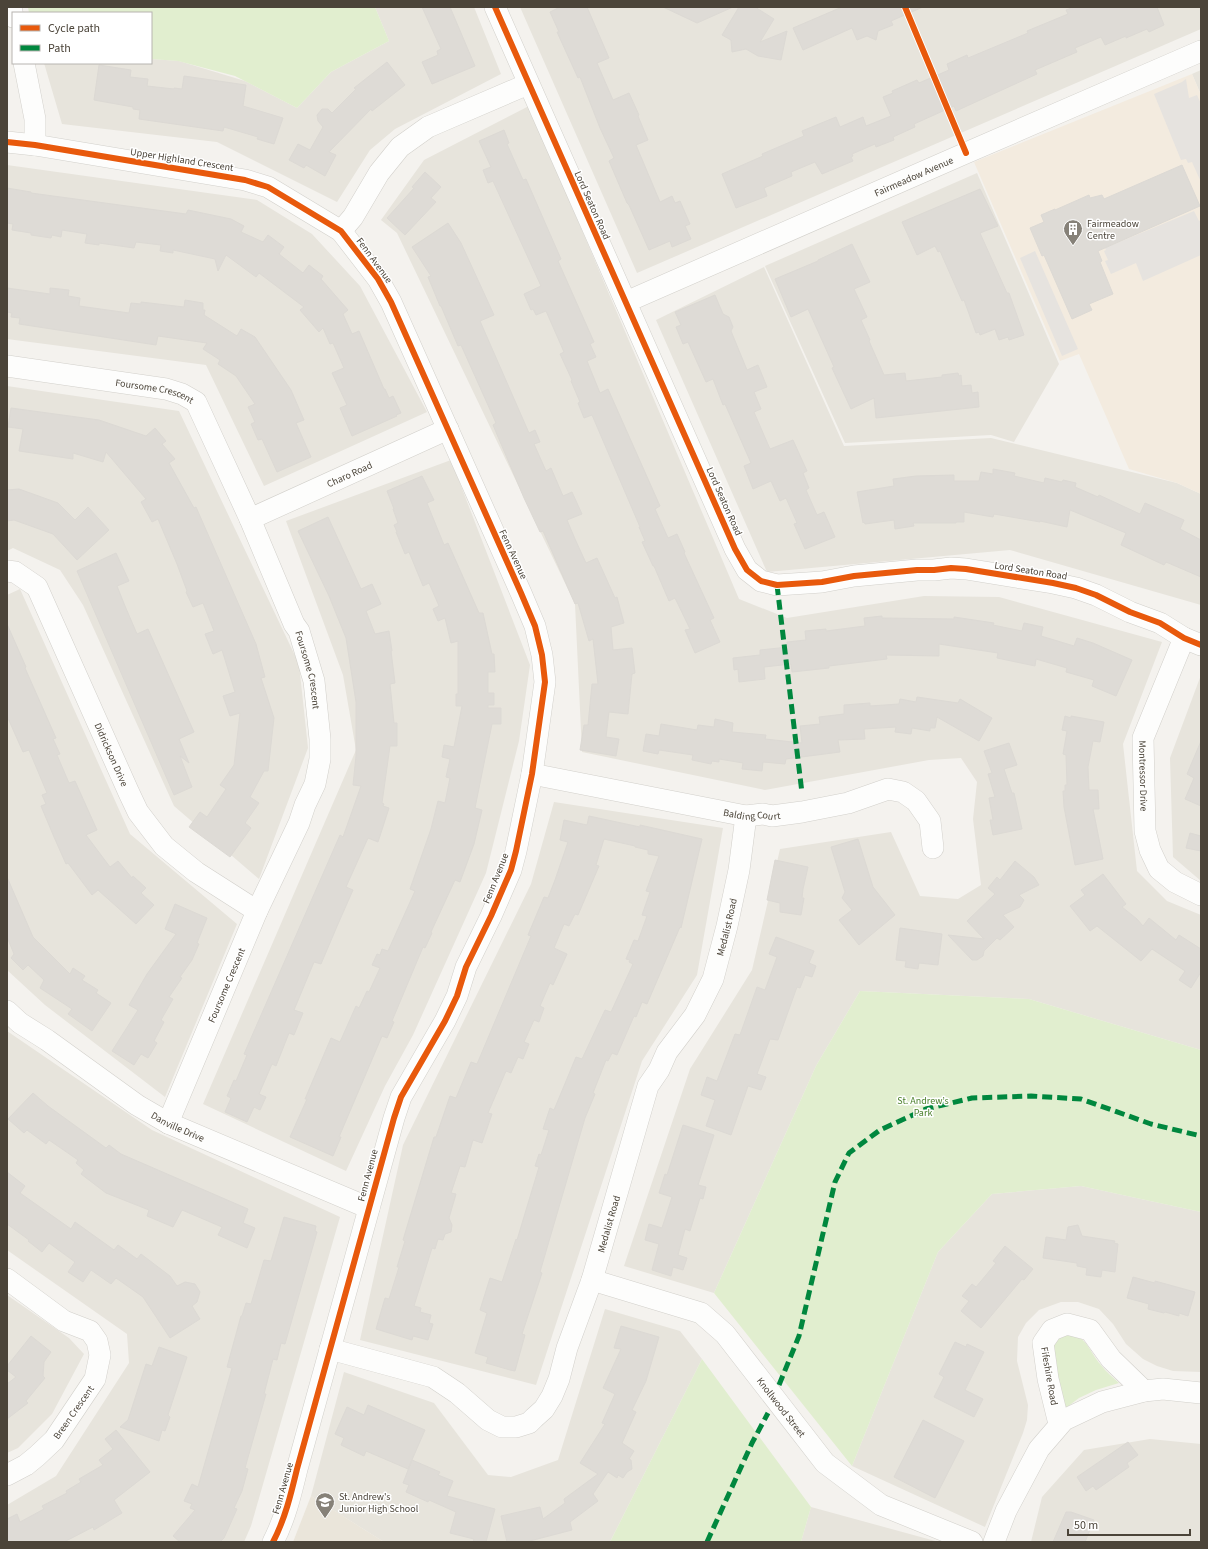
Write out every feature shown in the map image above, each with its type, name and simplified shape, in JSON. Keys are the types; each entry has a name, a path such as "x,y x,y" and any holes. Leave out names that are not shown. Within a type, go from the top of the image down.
{"street":[{"name":"Lord Seaton Road","path":"494,7 735,549 747,570 761,581 777,585 822,582 854,576 917,570 966,569 1053,582 1076,588 1160,623 1193,642"},
{"name":"Fairmeadow Avenue","path":"626,302 966,152 1201,51"},
{"path":"24,64 35,119 35,145"},
{"path":"341,231 353,217 379,173 400,147 428,127 528,84"},
{"name":"Upper Highland Crescent","path":"7,142 35,145 245,180 268,187 341,231"},
{"name":"Fenn Avenue","path":"273,1542 281,1527 290,1499 330,1349 401,1097 416,1073 457,996 466,967 510,870 516,852 532,774 545,682 542,655 532,619 448,429 378,279 341,231"},
{"name":"Foursome Crescent","path":"7,366 166,389 182,394 196,402 250,519 294,624 299,631 314,681 320,739 320,759 315,784 305,805 299,823 257,910 168,1123"},
{"name":"Charo Road","path":"250,519 448,429"},
{"name":"Didrickson Drive","path":"7,571 15,572 37,587 129,793 138,812 153,833 164,846 196,872 257,910"},
{"name":"Montressor Drive","path":"1193,642 1143,738 1145,831 1150,850 1159,869 1175,882 1201,895"},
{"name":"Balding Court","path":"532,774 746,816 763,814 772,816 802,812 848,803 888,789 903,792 916,801 930,821 933,848"},
{"name":"Medalist Road","path":"330,1349 432,1377 457,1393 488,1420 502,1427 516,1427 529,1423 544,1409 560,1379 567,1348 592,1280 648,1086 659,1070 667,1052 695,1015 713,979 728,926 739,870 746,816"},
{"name":"Danville Drive","path":"7,1011 20,1023 47,1040 137,1105 168,1123 369,1208"},
{"name":"Breen Crescent","path":"7,1279 64,1321 90,1331 97,1341 100,1355 95,1379 54,1440 38,1456 7,1476"},
{"name":"Knollwood Street","path":"592,1280 702,1313 725,1334 825,1463 881,1505 972,1542"},
{"name":"Fifeshire Road","path":"1059,1424 1048,1378 1043,1343 1052,1330 1067,1324 1090,1330 1111,1360 1144,1390"},
{"path":"994,1542 1006,1511 1040,1449 1059,1424 1064,1420 1102,1402 1144,1390 1164,1389 1201,1393"}],"shaded area":[{"path":"375,7 474,7 501,74 395,129 370,150 337,202 217,142 62,124 44,64 152,64 152,59 179,61 245,81 297,108 331,72 389,41"},
{"path":"520,7 1201,7 1201,29 637,273"},
{"path":"1201,70 1201,95 1192,74"},
{"path":"1192,74 1201,95 1201,494 1177,483 1129,469 1079,354 1060,361 974,162"},
{"path":"1186,79 1189,98 1197,95 1201,104 1201,182 1192,162 1188,163 1186,159 1181,160 1154,94"},
{"path":"529,106 739,599 787,618 924,596 999,597 1162,642 1123,744 1137,871 1167,901 1201,915 1201,1050 1029,999 860,991 816,1066 714,1293 624,1266 690,1069 752,970 780,849 891,832 920,896 958,899 981,885 973,819 977,782 961,758 929,760 765,790 582,752 575,604 397,233 381,220 424,160"},
{"path":"7,165 257,200 312,234 360,286 427,412 264,486 206,365 7,339"},
{"path":"977,173 1059,364 1014,442 991,435 845,443 765,266"},
{"path":"1194,211 1199,221 1201,220 1201,255 1143,281 1136,263 1111,274 1105,261 1108,260 1104,251 1106,250 1105,248"},
{"path":"1035,251 1078,349 1062,356 1020,258"},
{"path":"764,267 844,446 991,438 1177,483 1201,494 1201,605 1010,550 767,572 656,320"},
{"path":"7,386 179,411 299,664 308,748 259,879 174,806 83,605 60,570 13,548 7,551"},
{"path":"451,460 530,665 519,741 486,873 413,1035 385,1086 346,1171 203,1104 356,750 343,675 286,521"},
{"path":"20,589 130,834 237,924 165,1097 45,1005 7,970 7,595"},
{"path":"1201,675 1201,881 1173,857 1170,758"},
{"path":"554,802 723,828 697,975 642,1061 536,1385 360,1340 403,1145 531,884"},
{"path":"7,1031 152,1130 340,1217 251,1526 244,1542 7,1542 7,1505 56,1476 129,1363 127,1334 7,1250"},
{"path":"1081,1186 1201,1212 1201,1372 1173,1371 1157,1366 1143,1359 1126,1344 1113,1324 1099,1309 1078,1302 1061,1302 1039,1310 1026,1323 1018,1337 1017,1361 1028,1405 1027,1420 985,1527 852,1466 938,1252 992,1194"},
{"path":"7,1295 69,1338 84,1354 52,1414 18,1448 7,1453"},
{"path":"605,1309 680,1331 702,1359 610,1542 384,1542 311,1496 344,1372 434,1403 488,1475 511,1477 558,1460"},
{"path":"1150,1439 1201,1444 1201,1542 1031,1542 1042,1497 1084,1450"},
{"name":"St. Andrew's Junior High School","path":"311,1496 384,1542 293,1542"},
{"path":"811,1507 939,1542 801,1542"}],"green space":[{"path":"28,7 375,7 389,41 331,72 297,108 235,76 178,61 152,59 152,12 29,12"},
{"name":"St. Andrew’s Park","path":"860,991 1029,999 1201,1050 1201,1212 1081,1186 992,1194 938,1252 852,1466 714,1293 816,1066"},
{"path":"1064,1335 1072,1335 1082,1340 1103,1368 1119,1383 1096,1390 1079,1398 1062,1411 1051,1345"},
{"path":"702,1359 811,1507 801,1542 610,1542"}],"building":[{"path":"422,7 450,7 475,66 432,84 422,62 438,55 437,51 441,49"},
{"path":"560,7 587,7 609,58 597,63 613,100 629,93 648,140 636,145 660,202 672,196 675,203 680,201 690,224 685,226 691,239 672,247 670,241 649,250 609,161 614,158 600,128 580,77 578,78 557,32 559,32 550,12"},
{"path":"663,7 733,7 697,23"},
{"path":"739,7 755,7 774,19 760,42 787,31 781,60 758,56 746,49 732,52 731,40 722,35"},
{"path":"842,7 923,7 891,21 893,25 878,31 876,40 867,36 857,40 852,28 803,50 793,28"},
{"path":"1074,7 1157,7 1164,25 1149,32 1147,29 1105,45 1101,37 1075,48 1077,52 1035,70 1037,74 956,111 954,106 914,124 915,127 893,137 894,140 876,147 875,144 852,154 853,156 851,157 853,161 822,174 815,162 791,172 792,176 764,188 767,196 736,208 722,174 763,156 762,154 804,136 802,131 836,117 840,127 863,117 866,126 891,116 883,97 893,93 892,91 917,80 919,83 949,70 947,64 967,55 968,58 1028,33 1027,31 1068,14 1066,10"},
{"path":"387,62 405,85 372,111 371,109 329,152 336,155 325,176 306,165 304,168 289,160 298,144 310,150 323,127 318,121 317,115 322,109 328,109 332,113 356,89 354,88"},
{"path":"99,65 131,70 130,77 148,79 147,86 182,89 184,76 246,85 243,106 283,118 274,144 257,139 258,137 224,127 223,131 139,119 140,110 133,109 133,107 94,100"},
{"path":"504,130 509,143 507,144 523,180 526,179 561,259 558,261 594,342 590,344 596,357 587,361 600,393 608,389 660,506 655,509 668,538 677,534 685,552 684,553 714,618 710,620 720,642 695,653 685,630 690,629 675,598 669,601 642,542 645,541 640,527 592,415 584,418 578,403 580,402 571,381 572,380 560,354 564,352 546,311 536,315 533,309 531,310 524,294 541,286 493,181 488,183 483,170 491,167 479,141"},
{"name":"Fairmeadow Centre","path":"1182,165 1200,206 1098,251 1102,261 1100,262 1113,294 1089,304 1092,310 1072,319 1044,255 1042,256 1030,228 1044,222 1041,215 1055,209 1089,195 1090,198 1102,195 1104,199"},
{"path":"425,172 441,187 431,198 436,202 405,235 387,218 414,188 412,187"},
{"path":"7,188 31,193 186,214 188,210 231,219 244,226 241,232 263,242 268,235 284,247 279,254 303,273 309,265 323,276 321,279 348,310 343,314 352,334 359,331 384,389 389,398 393,396 401,413 352,436 340,408 347,405 332,373 344,368 333,343 330,344 323,328 319,332 300,310 304,307 259,273 256,277 226,255 218,271 215,259 173,250 173,253 160,251 161,245 136,242 134,248 99,243 99,245 85,243 87,234 62,230 61,237 52,235 51,238 12,230 13,224 7,223"},
{"path":"980,189 998,226 980,233 1007,293 1009,293 1024,335 1009,340 1008,337 999,340 995,329 980,335 979,332 976,333 964,300 962,301 940,251 938,252 935,246 917,255 902,222"},
{"path":"448,223 461,243 494,315 480,321 529,433 535,430 540,442 534,444 546,471 551,468 563,496 572,492 582,514 567,520 575,539 586,563 597,558 615,598 617,597 624,623 611,627 613,650 632,648 635,673 632,674 628,714 609,712 606,737 619,739 616,756 580,750 584,725 588,725 592,684 598,684 593,639 589,641 578,603 575,604 543,531 540,532 524,498 493,425 496,423 461,345 458,346 440,306 428,277 431,276 412,247"},
{"path":"852,244 870,282 854,289 867,317 861,320 884,375 905,373 906,381 942,377 942,375 958,373 959,376 961,375 962,386 971,385 972,393 978,392 979,407 876,418 874,398 851,409 832,368 834,367 808,309 791,317 775,279 818,261"},
{"path":"7,288 50,294 50,288 69,290 68,296 80,298 79,306 129,313 131,303 141,304 141,302 184,307 185,300 203,303 203,310 205,310 204,315 237,336 241,329 255,337 291,390 304,420 296,423 311,457 277,472 262,439 258,440 251,424 255,422 248,407 255,404 236,376 218,364 220,360 203,349 207,343 158,336 156,345 19,324 20,318 11,317 12,313 7,312"},
{"path":"715,295 723,314 729,317 733,327 731,331 747,370 758,365 767,387 754,392 761,409 754,412 770,449 793,440 807,471 803,473 809,488 806,490 817,515 824,512 835,537 805,549 794,524 797,523 786,498 780,501 771,481 753,489 744,466 751,463 725,404 723,405 713,379 706,382 688,342 683,344 676,327 681,325 675,312"},
{"path":"11,408 99,420 146,436 155,428 166,441 162,444 175,459 169,463 194,508 196,507 256,644 265,677 261,678 274,718 268,771 264,771 250,797 259,803 245,823 251,828 230,857 189,827 200,812 207,817 226,789 220,785 234,765 240,713 230,716 223,696 235,692 222,650 213,654 205,634 214,631 203,603 193,607 158,519 152,522 141,502 146,499 106,452 103,462 73,453 73,459 19,451 23,429 8,427"},
{"path":"993,469 1015,473 1014,476 1044,483 1045,478 1062,482 1063,480 1076,483 1075,487 1098,497 1099,495 1140,514 1145,503 1184,520 1180,529 1201,540 1201,577 1166,562 1164,565 1121,545 1126,533 1070,510 1067,527 994,514 993,517 964,512 964,522 956,523 913,523 914,526 895,529 894,520 863,523 857,492 894,486 893,479 916,476 954,475 954,481 979,481 981,472 993,474"},
{"path":"422,476 434,500 427,503 444,545 448,543 479,613 483,613 492,654 494,654 495,672 488,672 488,693 494,693 494,705 488,705 488,708 501,708 501,724 492,724 475,808 482,810 474,844 460,882 455,880 425,948 423,947 392,1021 394,1022 387,1038 382,1036 339,1137 341,1137 333,1156 290,1137 331,1038 340,1042 356,1006 359,1008 367,991 369,992 380,968 372,965 377,954 380,955 382,949 388,951 415,891 410,889 431,829 438,801 445,803 450,778 446,777 450,759 442,757 444,745 454,747 462,706 456,706 456,694 458,694 458,641 451,643 445,618 438,621 433,609 439,606 429,583 423,586 409,552 405,554 394,525 398,523 387,491"},
{"path":"19,489 58,503 75,520 88,507 109,530 77,560 53,534 14,520 7,521 7,490"},
{"path":"328,517 361,589 372,584 381,604 366,611 375,634 389,631 395,683 390,684 394,723 397,723 397,746 390,746 382,803 384,804 383,806 389,808 378,842 368,838 346,887 353,890 321,964 314,962 294,1010 303,1013 294,1035 289,1033 276,1066 272,1064 259,1094 266,1097 260,1110 254,1107 247,1122 225,1112 231,1098 227,1096 234,1080 236,1081 247,1055 244,1054 340,835 343,837 361,786 353,785 356,756 356,702 346,638 329,596 298,531"},
{"path":"116,553 129,581 117,586 137,634 148,629 194,732 179,739 189,763 180,756 192,787 174,795 77,571"},
{"path":"882,616 882,618 954,619 954,617 994,623 993,625 1022,631 1024,623 1043,627 1041,636 1074,646 1077,638 1093,643 1132,660 1116,696 1092,686 1094,680 1066,672 1067,668 1036,659 1035,666 997,658 998,653 939,644 939,656 886,655 887,659 792,672 791,664 764,667 765,679 739,682 738,669 734,670 733,658 760,655 760,650 788,647 787,642 806,640 805,631 826,629 826,631 865,626 864,618"},
{"path":"7,624 56,738 53,739 60,754 57,755 69,783 75,781 97,830 86,835 110,867 118,861 132,878 133,876 146,888 141,893 154,905 136,924 98,890 92,895 68,863 66,864 54,837 41,806 46,804 42,795 47,793 29,750 23,752 7,716"},
{"path":"917,697 958,703 960,699 992,718 979,741 937,717 935,728 930,728 930,731 912,728 911,734 895,732 896,727 864,729 865,739 838,740 840,752 786,759 785,764 763,762 762,771 742,769 743,763 719,759 719,762 712,761 711,764 692,760 693,755 659,750 658,754 643,751 646,734 659,736 661,724 697,730 698,725 714,727 715,719 733,723 732,732 766,735 765,739 802,743 800,726 820,724 819,717 844,714 844,705 870,703 870,706 899,704 900,699 916,702"},
{"path":"1065,716 1104,722 1100,742 1093,741 1088,767 1089,790 1098,790 1099,809 1093,809 1103,859 1075,865 1064,807 1063,791 1065,791 1065,785 1067,785 1066,755 1063,754 1067,731 1062,730"},
{"path":"1201,741 1201,806 1185,799 1194,778 1187,774"},
{"path":"1009,743 1017,765 1004,769 1012,793 1014,793 1022,829 993,835 990,820 993,820 989,798 995,797 988,774 992,773 984,751"},
{"path":"589,816 640,827 640,825 702,839 681,928 680,927 647,1004 642,1002 636,1017 634,1016 617,1055 612,1053 608,1061 606,1060 593,1093 595,1094 585,1118 540,1272 542,1273 522,1334 525,1335 515,1371 486,1363 488,1357 475,1353 487,1313 480,1310 490,1278 502,1282 516,1239 517,1240 539,1167 535,1166 539,1154 541,1155 549,1130 543,1129 550,1108 554,1110 576,1057 582,1059 605,1010 611,1012 633,964 629,962 630,960 626,959 634,940 638,941 647,916 642,915 650,892 646,891 659,856 648,854 648,850 635,846 604,839 596,865 599,866 578,915 575,914 569,926 564,924 554,948 567,954 553,985 550,983 540,1006 544,1008 539,1022 534,1020 524,1042 529,1044 523,1059 518,1057 511,1073 506,1071 488,1113 492,1114 482,1143 473,1140 465,1167 460,1166 451,1193 456,1194 449,1218 452,1225 451,1232 445,1234 443,1240 438,1239 435,1249 432,1248 414,1306 421,1308 420,1312 431,1315 429,1323 433,1324 428,1340 413,1336 412,1340 376,1329 385,1298 389,1299 399,1267 397,1267 405,1241 403,1240 434,1137 436,1137 450,1096 456,1098 471,1062 477,1064 531,936 528,935 544,897 548,898 555,880 568,842 560,840 564,820 587,825"},
{"path":"1190,833 1201,836 1201,851 1186,848"},
{"path":"858,839 873,887 895,915 859,945 839,920 852,910 842,898 845,892 831,847"},
{"path":"775,860 808,867 803,889 802,898 804,898 801,915 780,912 780,903 767,900"},
{"path":"1015,861 1034,877 1039,885 1019,895 1024,900 1020,907 1003,915 1014,927 1000,940 997,938 984,951 983,956 977,960 972,960 948,935 984,939 967,921 995,894 988,888 997,877 1000,880"},
{"path":"1103,874 1126,904 1122,907 1143,926 1149,918 1176,940 1179,935 1201,949 1201,972 1191,988 1179,980 1185,971 1152,949 1141,961 1097,926 1090,931 1070,906 1085,895 1081,890"},
{"path":"7,877 33,937 70,974 73,968 85,976 82,980 98,990 96,993 111,1003 92,1031 68,1014 72,1009 40,988 44,980 28,965 23,970 11,958 14,954 7,937"},
{"path":"175,904 207,918 197,943 199,944 192,960 180,977 182,978 169,997 173,999 161,1020 164,1022 154,1041 157,1043 148,1058 141,1054 134,1065 112,1051 138,1010 129,1005 147,974 176,934 165,929"},
{"path":"900,928 942,934 938,965 919,963 918,969 905,967 906,961 896,960"},
{"path":"776,937 814,951 809,963 816,966 812,977 805,975 800,988 797,987 778,1040 770,1039 757,1074 766,1077 761,1090 748,1086 731,1135 706,1126 715,1100 701,1095 707,1077 717,1081 735,1034 740,1035 757,987 765,990 777,957 769,954"},
{"path":"33,1093 48,1106 106,1148 109,1145 121,1154 248,1209 243,1223 255,1228 247,1248 218,1235 222,1227 182,1210 173,1227 147,1216 149,1210 106,1193 81,1174 84,1170 76,1163 78,1160 49,1140 46,1144 27,1130 24,1133 8,1119"},
{"path":"683,1125 714,1135 698,1185 706,1187 703,1199 700,1198 690,1231 685,1229 678,1255 687,1258 683,1270 673,1267 671,1276 652,1270 659,1244 645,1240 649,1224 662,1228 672,1197 659,1193 665,1174 667,1175"},
{"path":"7,1172 25,1186 20,1193 71,1229 75,1222 114,1250 118,1245 137,1259 141,1254 170,1276 177,1286 185,1282 195,1284 200,1292 197,1302 192,1306 200,1319 170,1338 143,1297 116,1278 111,1284 91,1270 83,1282 68,1272 75,1262 49,1243 42,1252 28,1241 29,1240 7,1224"},
{"path":"284,1217 316,1226 315,1231 317,1232 285,1344 281,1343 277,1360 273,1359 264,1394 266,1394 245,1468 248,1469 242,1491 234,1508 237,1509 224,1538 220,1542 180,1542 173,1536 195,1510 190,1508 192,1504 184,1501 192,1484 198,1487 232,1368 227,1367 241,1316 246,1303 251,1304 264,1260 271,1261"},
{"path":"1078,1225 1082,1236 1115,1241 1114,1243 1118,1244 1115,1272 1102,1270 1101,1277 1086,1275 1087,1268 1077,1266 1077,1263 1043,1258 1046,1237 1066,1240 1068,1227"},
{"path":"1005,1246 1033,1269 1024,1280 1022,1279 981,1328 961,1311 969,1301 962,1296 972,1284 976,1287 996,1263 993,1261"},
{"path":"1133,1277 1155,1283 1155,1281 1195,1292 1188,1316 1179,1313 1179,1316 1148,1309 1149,1304 1127,1298"},
{"path":"621,1326 659,1337 646,1381 632,1410 636,1412 622,1443 634,1451 629,1459 631,1460 632,1469 627,1472 623,1478 618,1475 617,1478 608,1472 593,1494 598,1501 570,1522 572,1530 526,1542 507,1542 501,1516 540,1507 543,1519 565,1503 564,1499 598,1474 580,1463 605,1424 602,1423 615,1394 603,1388 621,1349 614,1348"},
{"path":"31,1336 51,1352 44,1362 43,1376 45,1378 26,1401 28,1403 7,1419 7,1384 16,1377 7,1370 7,1366"},
{"path":"955,1342 966,1347 967,1344 984,1352 965,1390 983,1399 974,1417 934,1397 944,1377 939,1374"},
{"path":"159,1347 187,1357 168,1415 170,1417 165,1431 162,1430 159,1441 120,1427 128,1420 146,1364 152,1366"},
{"path":"368,1405 425,1430 408,1469 366,1451 364,1456 341,1445 344,1438 335,1434 347,1407 364,1415"},
{"path":"923,1420 964,1441 935,1498 894,1477"},
{"path":"116,1430 150,1472 114,1500 122,1513 94,1530 93,1527 64,1542 7,1542 7,1519 17,1514 20,1522 44,1509 42,1506 67,1493 66,1491 81,1482 79,1479 103,1465 99,1460 113,1449 105,1439"},
{"path":"1128,1442 1138,1455 1127,1463 1129,1467 1096,1490 1093,1486 1086,1491 1077,1477"},
{"path":"412,1460 440,1472 438,1475 453,1481 447,1496 495,1509 486,1542 473,1542 474,1539 450,1533 456,1512 406,1492 409,1485 403,1483"},
{"path":"1066,1512 1071,1512 1094,1520 1085,1542 1053,1542"}],"marked path":[{"path":"777,585 802,793"},
{"path":"779,1385 799,1336 835,1182 849,1153 880,1130 926,1109 972,1098 1031,1096 1081,1099 1151,1124 1201,1136"},
{"path":"707,1542 752,1443 768,1413"}],"cycle path":[{"path":"495,7 735,549 747,570 761,581 777,585 822,582 854,576 951,568 1053,583 1076,588 1096,595 1130,612 1160,623 1184,638 1201,645"},
{"path":"905,7 966,153"},
{"path":"7,142 35,145 245,180 268,187 341,231 378,279 391,302 521,593 535,626 542,655 545,682 532,774 511,870 491,916 466,967 457,996 445,1021 401,1097 290,1497 273,1542"}],"place":[{"name":"Fairmeadow Centre","path":"1073,246"},
{"name":"St. Andrew's Junior High School","path":"325,1519"}]}
